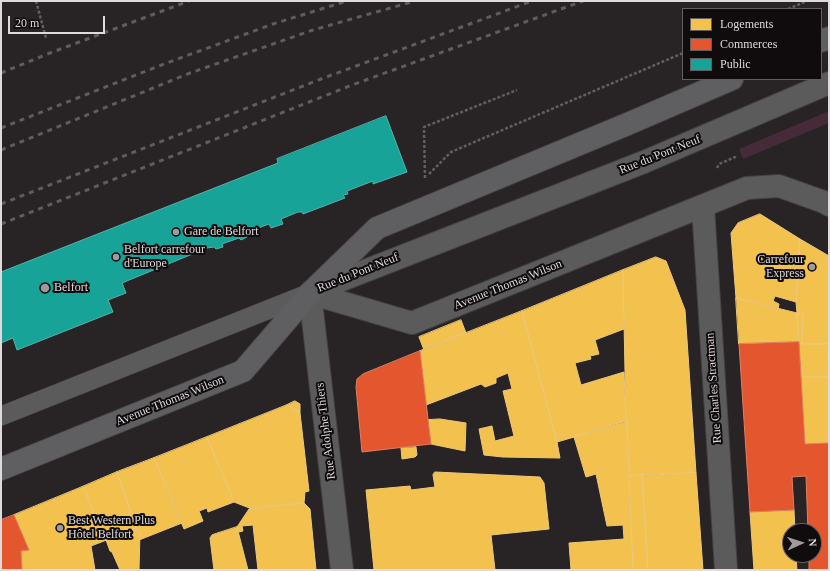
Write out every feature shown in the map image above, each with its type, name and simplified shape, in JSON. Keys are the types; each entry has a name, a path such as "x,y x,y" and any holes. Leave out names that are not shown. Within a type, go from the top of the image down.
{"street":[{"name":"Rue du Pont Neuf","path":"310,293 377,228 730,80"},
{"name":"Rue du Pont Neuf","path":"310,293 644,162 829,83"},
{"name":"Avenue Thomas Wilson","path":"1,469 243,371 310,293 412,323 747,188 779,186 829,205"},
{"name":"Rue Charles Stractman","path":"703,206 726,570"},
{"name":"Rue Adolphe Thiers","path":"310,293 342,570"}],"lane":[{"path":"1,416 310,293"}],"path":[{"path":"36,1 46,38"},
{"path":"790,8 807,1"},
{"path":"418,181 426,178 451,152 682,53"},
{"path":"426,178 424,127 517,90"},
{"path":"719,164 735,157"}],"shaded area":[{"path":"829,111 829,123 743,159 739,149"}],"building: Logements":[{"path":"760,214 800,239 796,302 775,296 773,301 779,304 778,309 736,298 731,233 738,223"},
{"path":"800,239 829,256 829,343 802,344 803,314 797,313 796,302"},
{"path":"656,257 666,261 685,310 696,473 629,476 627,421 626,422 623,270"},
{"path":"623,270 624,329 595,340 599,354 590,356 591,359 575,363 581,385 624,372 626,422 557,442 522,311"},
{"path":"736,298 797,313 799,342 739,344"},
{"path":"522,311 560,458 503,457 484,455 479,429 492,426 495,441 514,436 503,391 512,389 508,373 496,378 496,383 485,387 481,384 426,405 420,351"},
{"path":"797,313 803,314 802,344 829,343 829,377 801,377"},
{"path":"461,320 466,333 424,350 419,337"},
{"path":"801,377 829,377 829,443 805,444"},
{"path":"295,401 300,404 300,413 287,405"},
{"path":"287,405 300,413 309,491 305,492 304,503 252,509 234,502 207,437"},
{"path":"440,419 466,423 465,451 431,444 428,420"},
{"path":"627,421 633,570 571,570 569,543 624,539 623,525 607,526 596,474 586,477 574,437"},
{"path":"207,437 234,502 208,512 207,508 199,511 203,521 184,529 154,458"},
{"path":"416,447 417,455 415,457 402,459 401,448"},
{"path":"154,458 182,523 139,540 140,532 136,528 117,472"},
{"path":"117,472 136,528 104,541 85,490 82,487"},
{"path":"435,472 540,477 544,483 549,529 491,535 495,570 374,570 366,490 410,486 411,490 435,487 433,475"},
{"path":"696,473 703,570 648,570 642,475"},
{"path":"642,475 648,570 633,570 629,476"},
{"name":"Best Western Plus Hôtel Belfort","path":"82,487 85,490 104,541 91,546 95,570 22,570 21,551 29,550 14,515"},
{"path":"304,503 310,509 316,570 258,570 253,525 242,526 243,531 239,532 237,527 249,509"},
{"path":"794,510 795,523 782,523 782,563 796,563 797,570 754,570 750,512"},
{"path":"237,527 248,570 214,570 210,538 212,535"},
{"path":"136,528 140,532 139,570 120,570 106,540"}],"building: Commerces":[{"path":"799,342 805,444 829,443 829,570 809,570 809,563 822,563 822,523 808,523 806,476 792,477 794,510 750,512 739,344"},
{"path":"420,351 431,444 362,452 356,387 357,379 363,374"},
{"path":"14,515 29,550 21,551 22,570 1,570 1,520"}],"building: Public":[{"name":"Gare de Belfort","path":"386,116 407,172 373,184 373,181 347,191 348,194 343,195 345,198 303,214 302,212 298,212 281,219 283,224 271,228 269,224 253,230 247,235 247,237 241,240 239,238 222,244 223,247 216,249 214,247 207,248 122,283 126,293 108,300 113,312 17,350 13,338 1,343 1,272 278,163 277,159"}],"railway":[{"path":"1,73 189,1"},
{"path":"1,128 164,64 273,24 347,1"},
{"path":"1,150 190,73 313,30 415,1"},
{"path":"1,204 321,79 532,1"},
{"path":"1,224 352,85 583,1"}],"place":[{"name":"Gare de Belfort","path":"176,232"},
{"name":"Belfort carrefour d'Europe","path":"116,257"},
{"name":"Carrefour Express","path":"812,267"},
{"name":"Belfort","path":"45,288"},
{"name":"Best Western Plus Hôtel Belfort","path":"60,528"}]}
